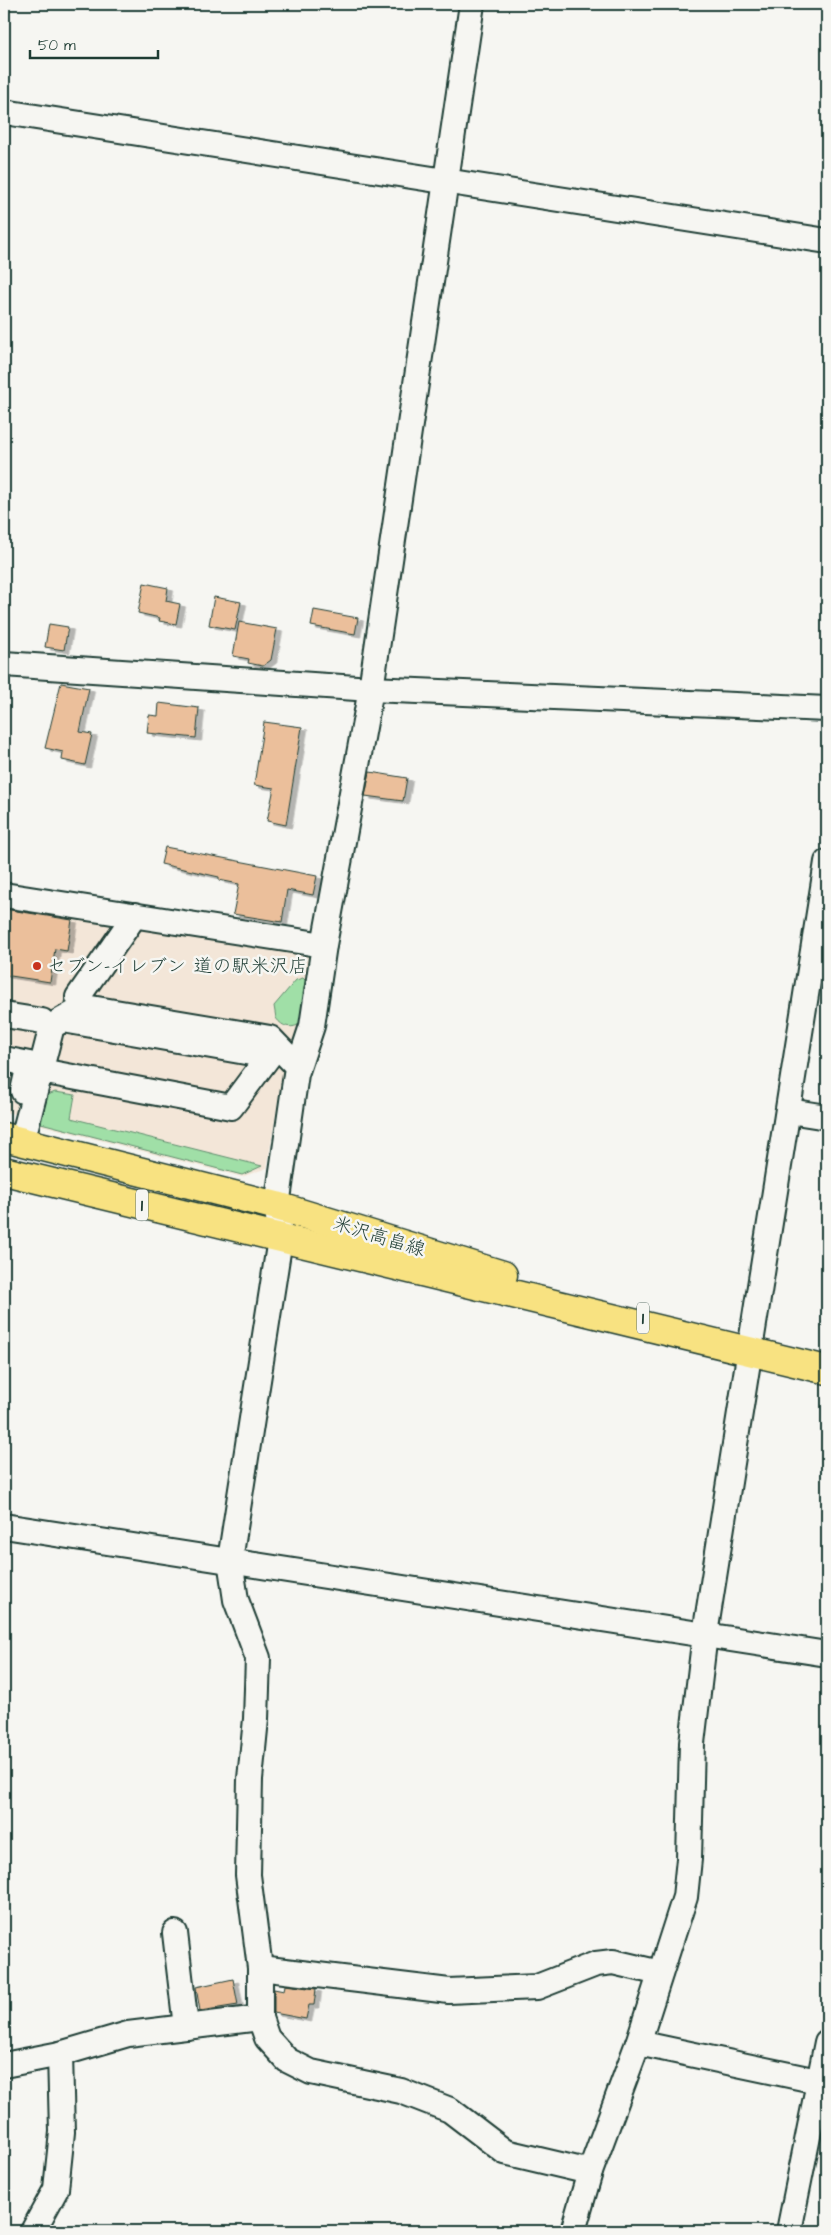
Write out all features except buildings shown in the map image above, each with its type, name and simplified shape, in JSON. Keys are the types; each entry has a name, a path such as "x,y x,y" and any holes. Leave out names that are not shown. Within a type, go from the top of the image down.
{"main road":[{"name":"米沢高畠線","path":"12,1139 277,1206 750,1351"},
{"name":"米沢高畠線","path":"4,1171 827,1370"}],"street":[{"path":"472,4 371,689 324,945 312,1026 298,1068 277,1206 280,1239 230,1560 236,1600 258,1658 256,1719 250,1779 248,1875 260,1968 260,2018 267,2038 287,2060 311,2072 401,2091 450,2110 505,2152 590,2172"},
{"path":"4,112 827,241"},
{"path":"4,664 371,689 827,709"},
{"path":"573,2231 590,2172 638,2043 684,1897 689,1859 692,1743 705,1634 827,862"},
{"path":"4,895 324,945"},
{"path":"12,1139 35,1068 52,1026 52,1021 78,997 135,915"},
{"path":"78,997 308,1037"},
{"path":"52,1021 85,1007 270,1038 298,1068"},
{"path":"4,1015 269,1056 231,1107 35,1068 4,1060"},
{"path":"789,1111 827,1117"},
{"path":"4,1526 827,1654"},
{"path":"175,1933 186,2027"},
{"path":"260,1968 449,1991 537,1987 596,1964 613,1962 660,1973"},
{"path":"4,2065 60,2054 128,2034 260,2018"},
{"path":"789,2231 824,2082 827,2042"},
{"path":"638,2043 824,2082"},
{"path":"33,2231 56,2189 62,2132 60,2054"}],"shaded area":[{"path":"4,885 316,934 304,1025 283,1070 267,1168 242,1177 41,1125 36,1118 4,1112"}],"green space":[{"path":"303,978 307,982 302,1023 291,1027 285,1026 276,1018 274,1006 296,980"},
{"path":"55,1092 75,1095 71,1118 262,1166 242,1175 41,1123 37,1116 39,1099"}],"place":[{"name":"セブン-イレブン 道の駅米沢店","path":"37,966"}]}
